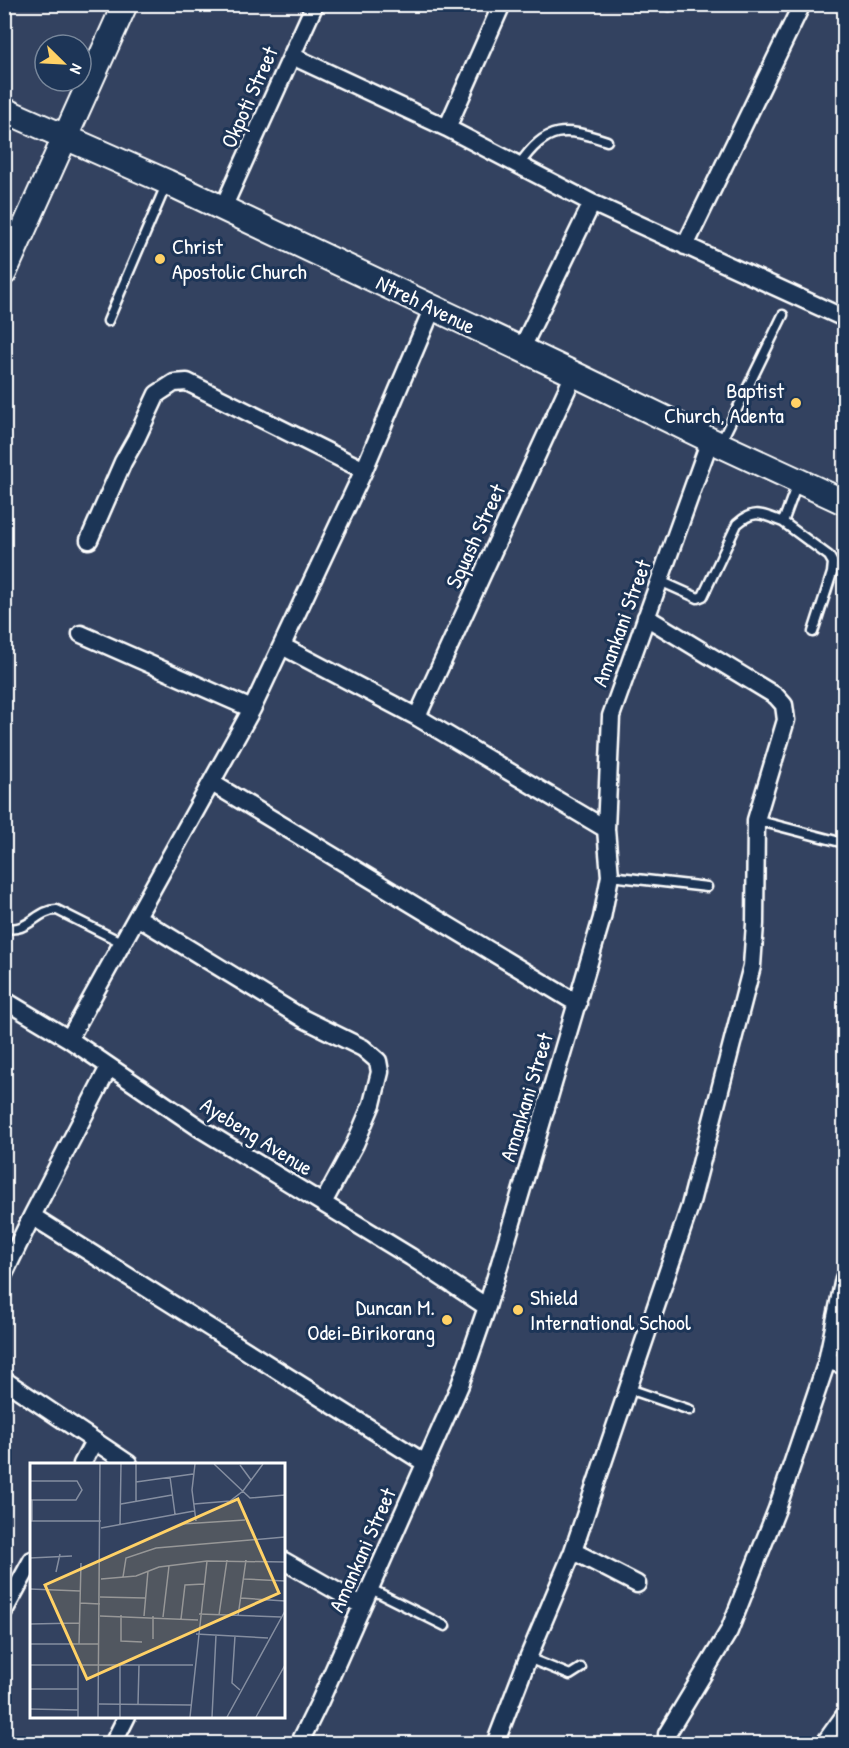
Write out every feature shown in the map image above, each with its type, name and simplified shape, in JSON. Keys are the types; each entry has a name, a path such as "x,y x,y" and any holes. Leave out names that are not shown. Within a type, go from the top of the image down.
{"street":[{"path":"4,273 125,4"},
{"name":"Okpoti Street","path":"223,208 315,4"},
{"path":"447,128 502,4"},
{"path":"685,246 802,4"},
{"path":"292,56 447,128 592,203 844,318"},
{"name":"Ntreh Avenue","path":"4,110 223,208 844,502"},
{"path":"521,350 592,203"},
{"path":"69,1039 252,709 364,470 433,307"},
{"name":"Squash Street","path":"417,717 574,374"},
{"path":"89,540 123,462 157,394 174,383 187,382 364,470"},
{"name":"Amankani Street","path":"299,1743 320,1701 460,1385 487,1307 602,918 610,876 606,829 612,716 646,617 715,442"},
{"path":"495,1743 573,1551 690,1206 752,966 755,924 756,820 786,720 784,705 776,696 646,617"},
{"path":"81,634 252,709"},
{"path":"282,646 417,717 606,829"},
{"path":"212,783 578,1004"},
{"path":"137,917 303,1019 363,1048 378,1061 380,1072 372,1104 355,1144 322,1203"},
{"name":"Ayebeng Avenue","path":"4,1000 69,1039 201,1129 411,1257 487,1307"},
{"path":"4,1274 109,1067"},
{"path":"32,1216 425,1463"},
{"path":"667,1734 729,1631 777,1509 827,1361 844,1278"},
{"path":"827,1361 844,1365"},
{"path":"4,1380 127,1463"},
{"path":"83,1463 94,1441"},
{"path":"573,1551 637,1584"},
{"path":"285,1562 362,1605"},
{"path":"4,1611 30,1564"},
{"path":"824,1743 844,1716"},
{"path":"113,1743 125,1718"}],"lane":[{"path":"519,165 531,148 561,131 583,133 607,141"},
{"path":"108,321 167,182"},
{"path":"715,442 783,315"},
{"path":"783,522 798,481"},
{"path":"660,581 698,598 703,596 737,524 753,513 762,514 783,522 829,556 833,563 813,633"},
{"path":"756,820 844,843"},
{"path":"610,876 707,887"},
{"path":"4,927 20,928 51,909 123,944"},
{"path":"629,1389 690,1410"},
{"path":"369,1588 445,1626"},
{"path":"528,1658 570,1675 581,1668"}],"place":[{"name":"Christ Apostolic Church","path":"160,259"},
{"name":"Baptist Church, Adenta","path":"796,403"},
{"name":"Shield International School","path":"518,1310"},
{"name":"Duncan M. Odei-Birikorang","path":"447,1320"}]}
